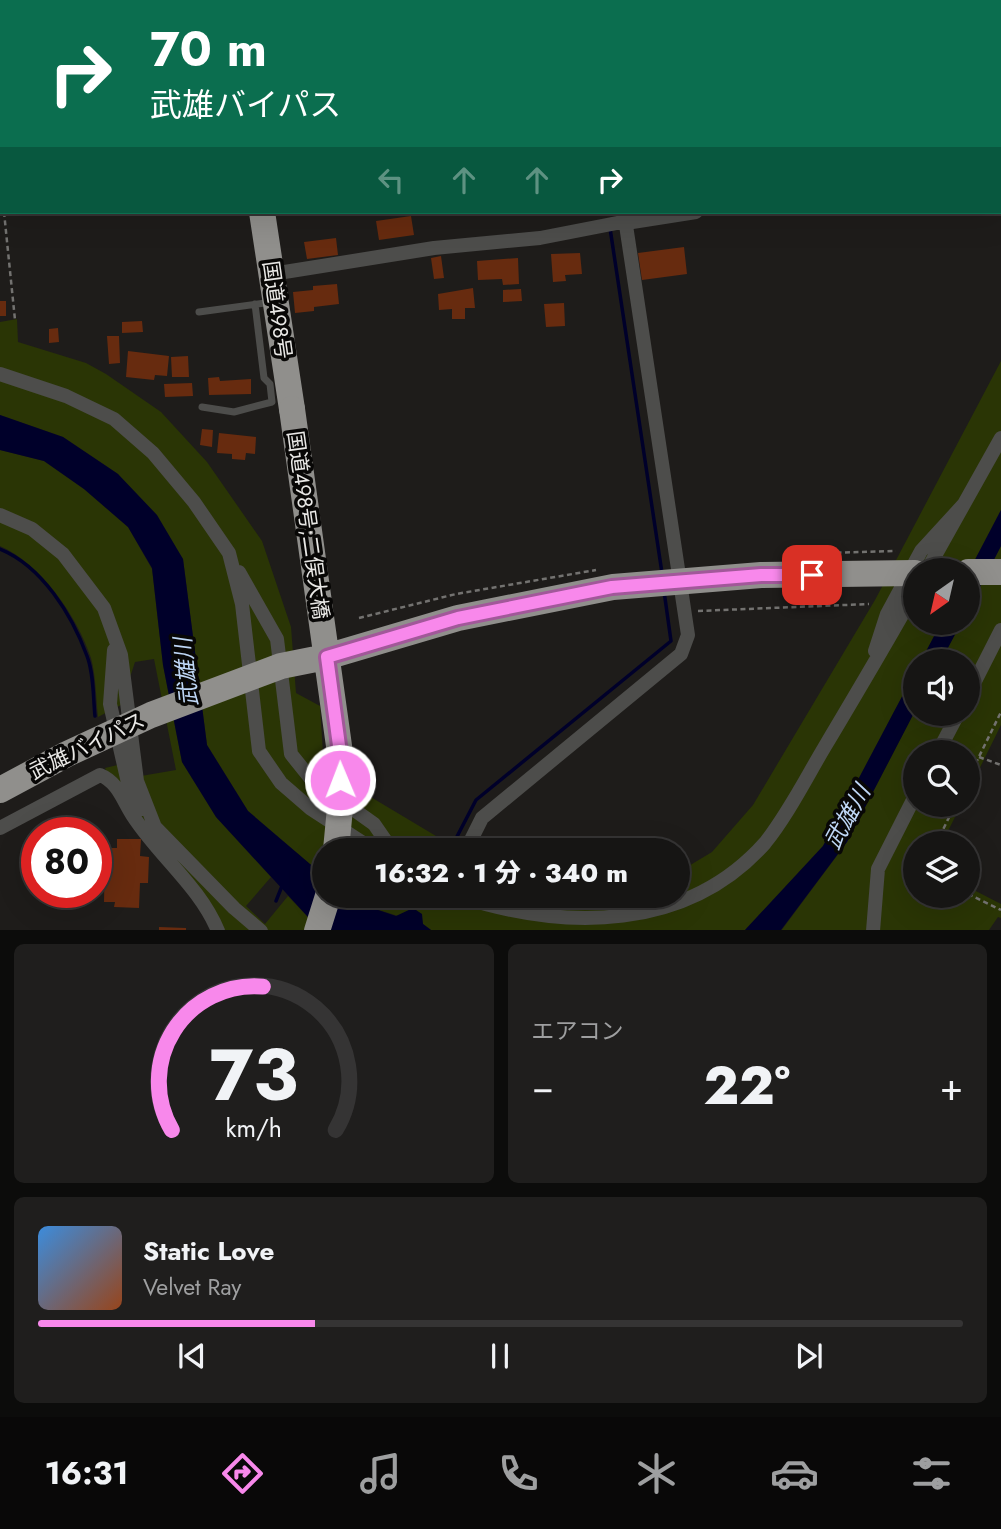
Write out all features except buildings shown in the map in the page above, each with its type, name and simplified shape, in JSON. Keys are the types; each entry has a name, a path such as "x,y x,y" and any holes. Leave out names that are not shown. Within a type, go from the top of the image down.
{"highway":[{"name":"国道498号","path":"262,214 272,274 266,302 292,409"},
{"name":"国道498号;二俣大橋","path":"292,409 340,753 337,838"},
{"path":"980,572 1001,572"},
{"name":"武雄バイパス","path":"0,790 67,754 150,715 281,666 327,657 458,618 612,587 761,575 903,573"},
{"path":"317,930 324,908"}],"street":[{"path":"272,274 435,248 540,237 622,219 675,214"},
{"path":"472,838 482,818 681,654 688,635 622,219"},
{"path":"0,374 66,396 114,419 153,453 194,502 229,553 277,639 291,754 311,779 374,824 384,838"},
{"path":"934,558 1001,438"},
{"path":"874,665 876,648 887,614 921,551 964,504"},
{"path":"0,515 32,529 63,554 104,608 121,655 136,781 155,827"},
{"path":"229,553 242,604 259,751 281,783 311,809 356,838"},
{"path":"690,902 712,890 744,865 764,843 786,812 903,613"},
{"path":"980,672 1001,630"},
{"path":"115,638 110,704 126,796 135,819 210,911 218,930"},
{"path":"986,660 1001,647"},
{"path":"0,828 100,775 112,779 234,908 261,930"},
{"path":"873,930 878,869 904,817"},
{"path":"489,908 548,923 589,926 630,922 677,908"}],"lane":[{"path":"200,312 266,302 264,378 270,384 272,402 234,412 202,407"}],"path":[{"path":"4,214 15,320"},
{"path":"359,618 456,594 597,569"},
{"path":"684,612 869,604"},
{"path":"980,755 1001,712"},
{"path":"980,757 1001,765"},
{"path":"980,900 1001,911"}],"green space":[{"path":"17,319 18,342 86,363 106,374 161,412 207,462 262,541 291,627 296,693 320,706 324,769 439,838 312,838 312,866 248,811 207,745 183,559 118,474 63,437 0,415 0,322"},
{"path":"1001,361 1001,510 976,558 903,558 903,635 935,635 927,649 903,649 903,695 823,846 745,930 431,930 423,924 373,908 690,908 690,865 712,852 753,805 875,600"},
{"path":"0,450 44,461 84,489 128,527 152,569 163,665 182,762 216,817 271,877 246,906 265,924 288,896 320,930 215,930 205,912 126,816 105,768 130,762 141,776 176,770 154,659 135,662 121,705 98,717 93,665 77,625 43,578 30,565 0,546"},
{"path":"1001,546 1001,725 980,768 980,740 903,740 903,817 955,817 948,831 903,831 903,908 980,908 980,893 1001,904 1001,918 998,917 989,930 782,930 847,842 907,726 980,726 980,649 947,649 955,635 980,635 980,587"}],"water":[{"name":"武雄川","path":"0,415 63,437 118,474 157,515 183,559 207,745 248,811 312,866 312,908 372,908 396,916 413,908 422,914 423,924 431,930 320,930 216,817 182,762 163,665 152,568 128,527 84,489 44,461 0,450"},
{"path":"1001,510 1001,546 980,587 980,558 976,558"},
{"path":"935,635 955,635 947,649 927,649"},
{"name":"武雄川","path":"903,695 903,726 907,726 847,842 781,930 745,930 823,846"}],"waterway":[{"path":"610,228 662,573"},
{"path":"0,549 29,567 42,580 73,624 89,663 95,716"},
{"path":"456,838 476,800 671,641 664,591"},
{"path":"276,901 282,886"},
{"path":"413,911 416,908"}],"route":[{"path":"340,780 340,753 327,657 458,618 612,587 761,575 812,575"}]}
